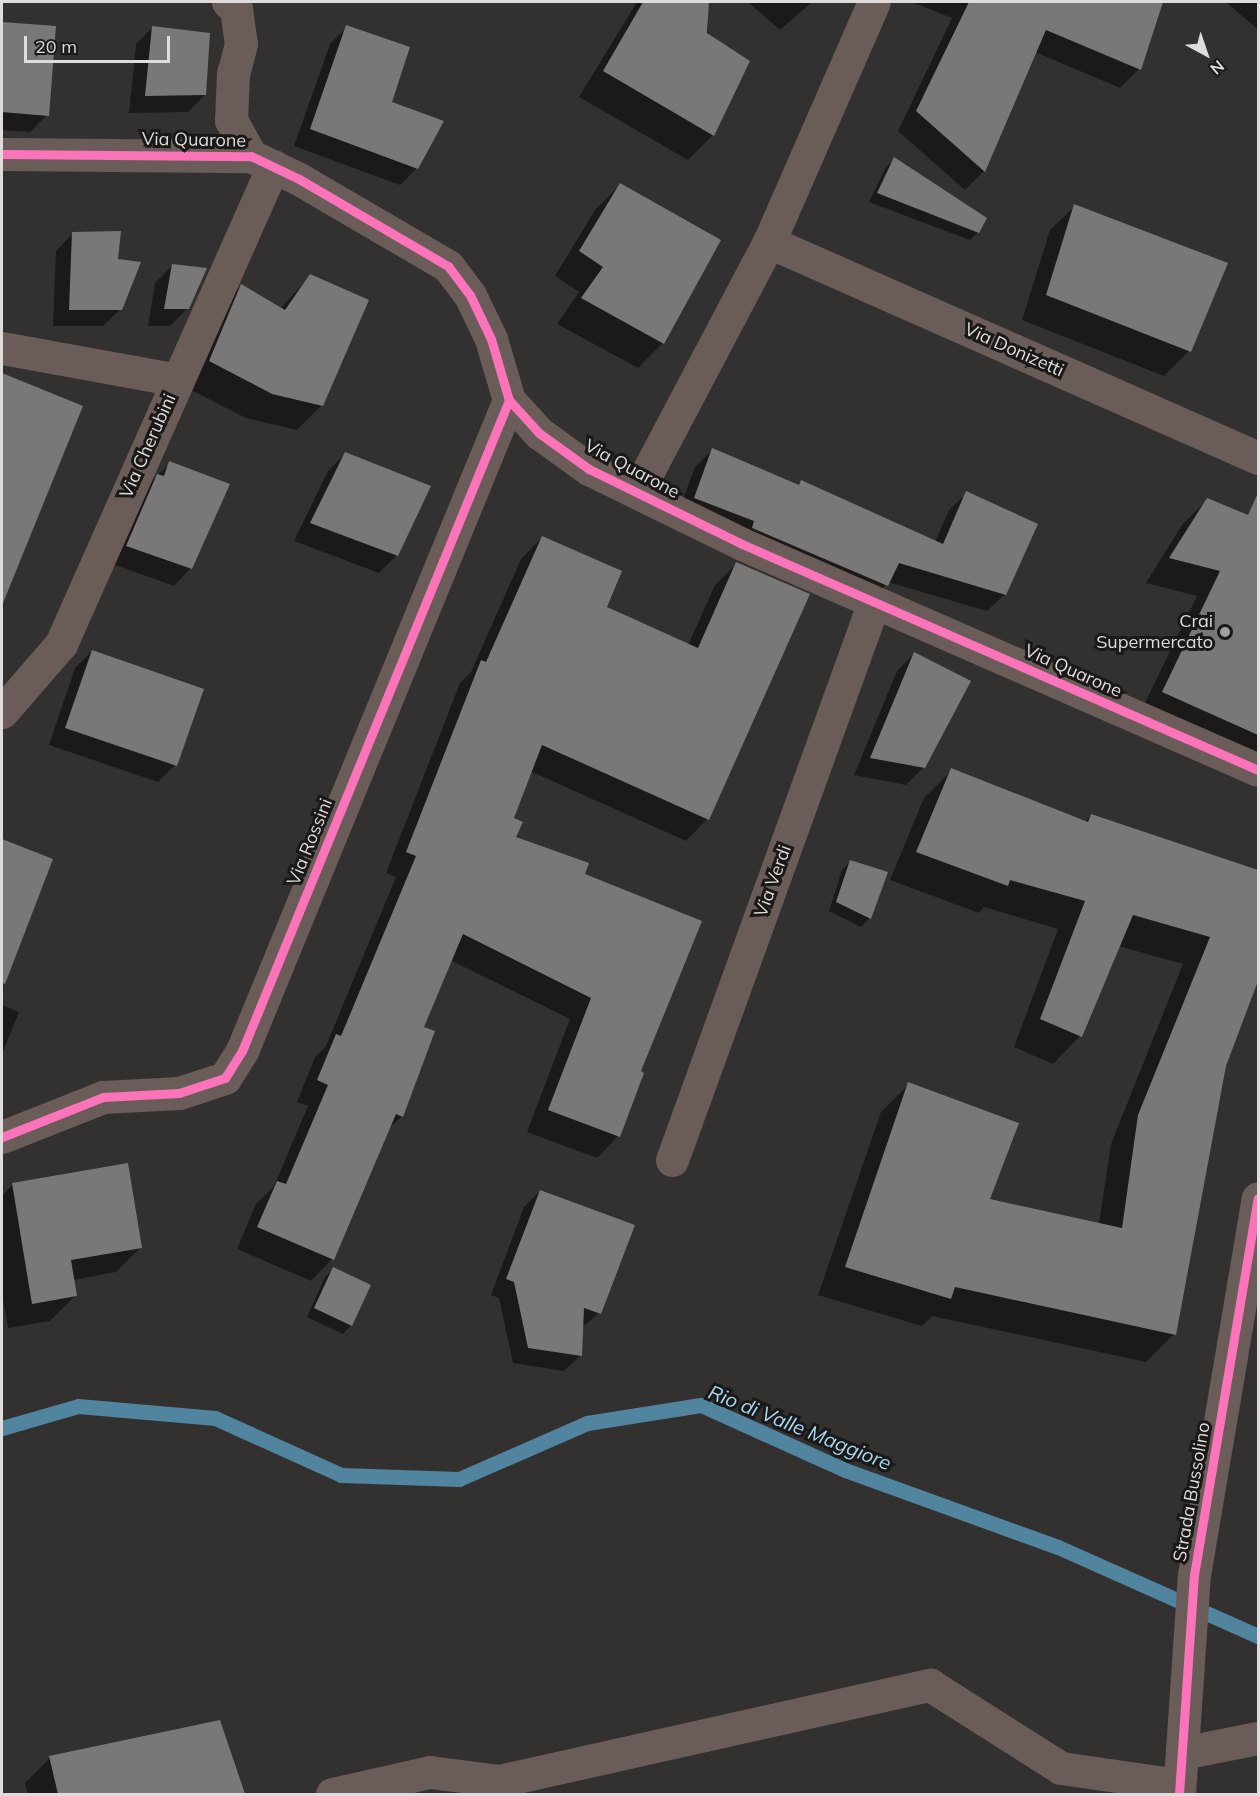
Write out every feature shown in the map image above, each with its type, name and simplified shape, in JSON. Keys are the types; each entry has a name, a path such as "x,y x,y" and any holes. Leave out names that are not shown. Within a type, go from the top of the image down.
{"street":[{"path":"228,2 236,9 241,44 233,73 231,120 262,161"},
{"path":"638,492 769,242 874,2"},
{"name":"Via Quarone","path":"2,154 262,161 380,223 448,266 470,295 491,339 509,400 539,433 589,469 874,602 1258,770"},
{"name":"Via Cherubini","path":"2,712 61,644 178,380 262,161"},
{"name":"Via Donizetti","path":"769,242 1258,458"},
{"path":"2,348 178,380"},
{"name":"Via Rossini","path":"2,1137 103,1097 179,1093 225,1078 242,1051 509,400"},
{"name":"Via Verdi","path":"672,1160 874,602"},
{"name":"Strada Bussolino","path":"1180,1778 1194,1575 1258,1198"},
{"path":"332,1794 430,1772 499,1781 930,1685 1061,1768 1180,1778 1258,1738"}],"building":[{"path":"643,2 709,2 707,33 750,61 714,136 603,71"},
{"path":"969,2 1163,2 1141,70 1046,30 985,172 916,111"},
{"path":"2,22 56,26 49,116 2,112"},
{"path":"346,25 410,47 392,102 444,121 418,169 310,129"},
{"path":"152,26 210,33 206,95 145,96"},
{"path":"894,157 987,218 979,233 877,193"},
{"path":"620,183 721,240 664,344 581,298 603,267 579,251"},
{"path":"1074,204 1228,263 1191,352 1046,295"},
{"path":"121,231 118,259 141,262 122,310 69,310 72,232"},
{"path":"172,264 207,268 189,309 164,309"},
{"path":"310,274 369,300 323,406 272,394 209,361 241,284 285,310"},
{"path":"2,373 83,406 3,603 2,602"},
{"path":"712,448 799,485 801,480 943,544 966,491 1038,524 1006,595 899,563 888,586 752,528 754,521 694,498"},
{"path":"345,452 431,486 398,556 310,523"},
{"path":"169,461 230,484 192,569 126,546 157,474 164,476"},
{"name":"Crai Supermercato","path":"1258,493 1258,735 1162,692 1220,571 1169,558 1207,498 1248,515"},
{"path":"542,536 622,571 607,607 698,648 736,562 810,594 709,820 542,745 514,818 523,822 516,837 589,863 585,874 702,921 641,1071 644,1073 620,1137 548,1110 591,998 463,934 424,1027 435,1031 403,1117 396,1114 334,1260 257,1227 277,1181 286,1184 328,1085 317,1080 336,1034 341,1036 416,856 406,852 481,660 486,662"},
{"path":"92,650 204,689 177,766 65,728"},
{"path":"914,652 971,681 925,768 870,758"},
{"path":"951,768 1088,822 1091,814 1258,870 1258,981 1226,1066 1176,1335 955,1287 951,1299 845,1267 908,1082 1019,1123 990,1199 1122,1228 1138,1115 1210,937 1133,915 1082,1037 1040,1019 1085,901 1010,880 1008,886 916,852"},
{"path":"2,839 53,859 5,984 2,983"},
{"path":"850,860 888,872 871,919 836,902"},
{"path":"128,1163 142,1248 71,1260 77,1296 32,1304 12,1183"},
{"path":"540,1190 635,1225 601,1314 584,1308 582,1356 528,1348 514,1282 506,1279"},
{"path":"333,1267 371,1285 352,1326 314,1308"},
{"path":"220,1720 245,1794 58,1794 49,1756"}],"waterway":[{"name":"Rio di Valle Maggiore","path":"2,1428 78,1406 215,1418 341,1475 459,1479 587,1423 701,1405 845,1470 1058,1547 1258,1636"}],"cycle path":[{"path":"2,154 251,156 299,179 448,266 470,295 491,339 509,400 539,433 589,469 742,544 1258,770"},
{"path":"2,1137 103,1097 179,1093 225,1078 242,1051 509,400"},
{"path":"1179,1794 1194,1575 1258,1198"}],"place":[{"name":"Crai Supermercato","path":"1225,632"}]}
